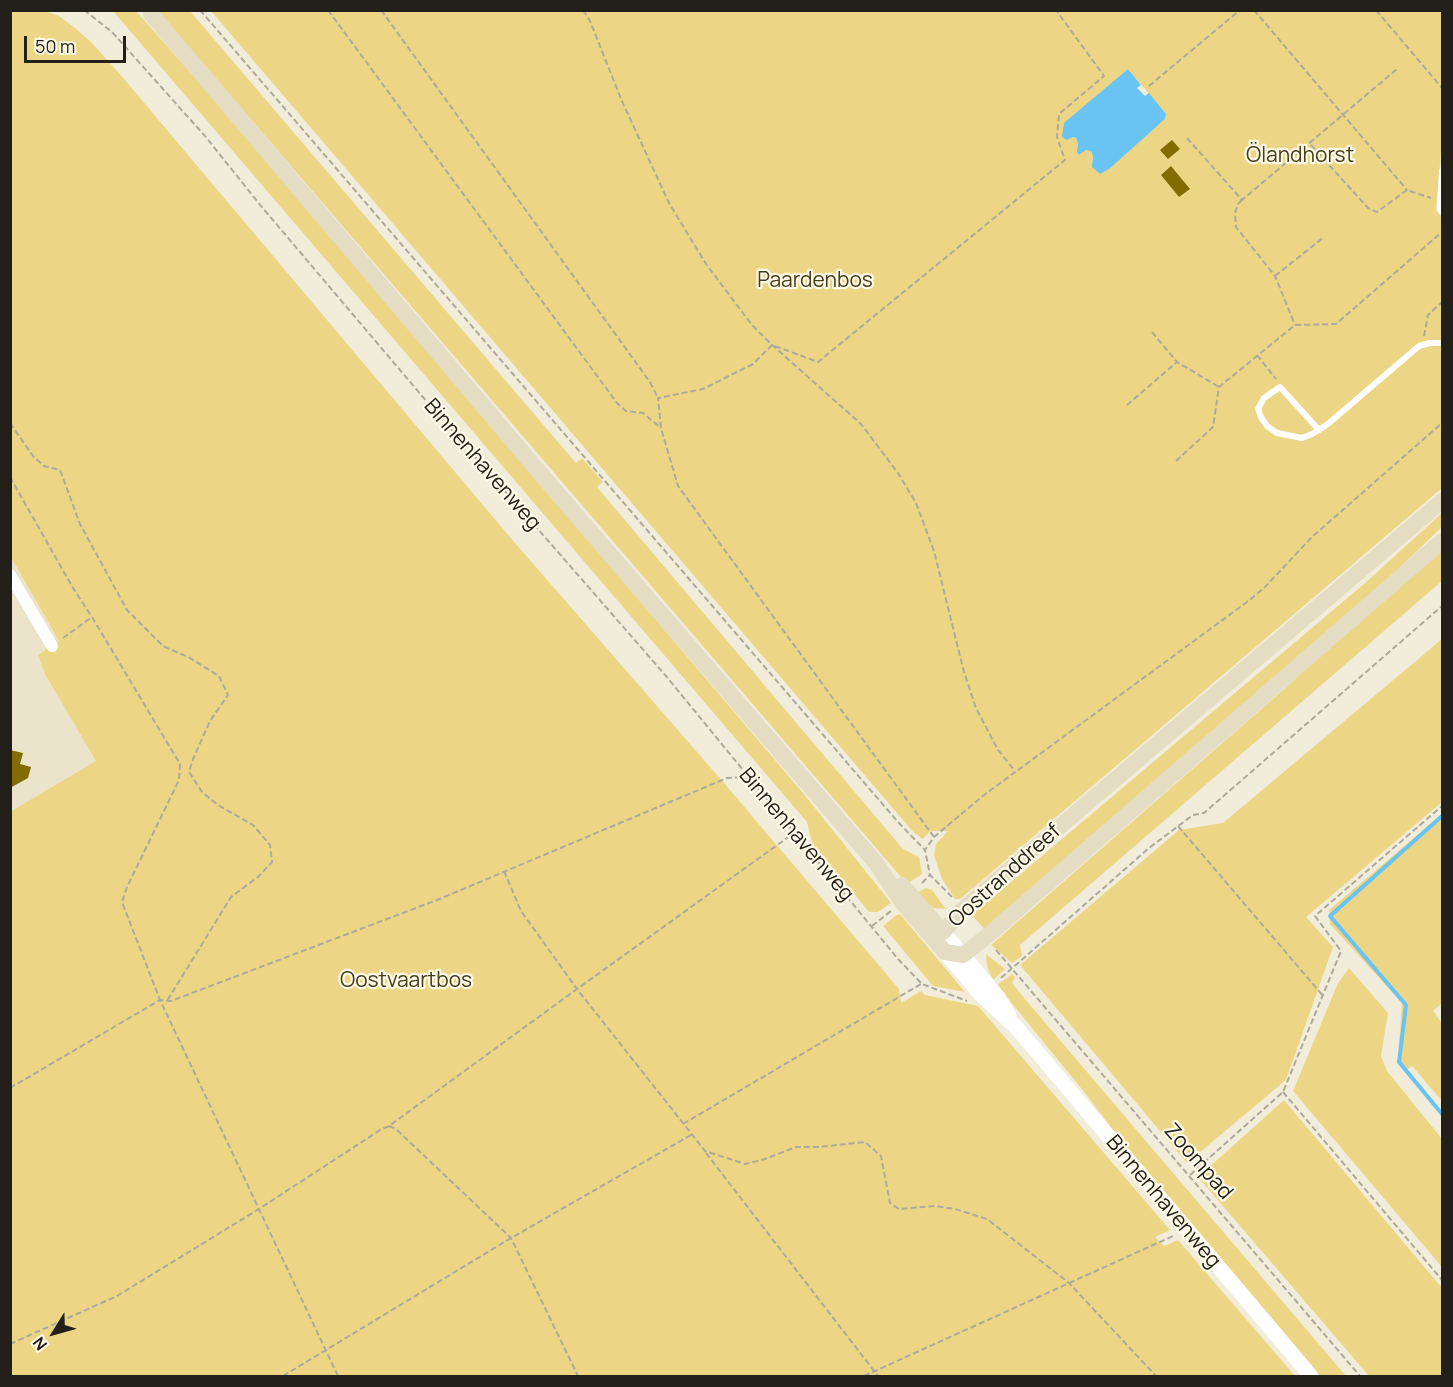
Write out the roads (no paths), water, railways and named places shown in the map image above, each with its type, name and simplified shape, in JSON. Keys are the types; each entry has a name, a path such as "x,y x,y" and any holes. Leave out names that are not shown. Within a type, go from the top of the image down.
{"main road":[{"name":"Binnenhavenweg","path":"148,12 876,863 902,902 945,952"},
{"name":"Oostranddreef","path":"943,932 972,902 1443,501"},
{"name":"Oostranddreef","path":"945,952 963,955 986,937 1443,541"},
{"name":"Binnenhavenweg","path":"876,863 903,886 943,932"}],"street":[{"path":"10,575 52,646"},
{"name":"Oostranddreef","path":"943,932 945,952"},
{"name":"Binnenhavenweg","path":"943,932 998,997 1016,1027"},
{"name":"Binnenhavenweg","path":"945,952 981,996 1016,1027 1311,1377"}],"lane":[{"path":"1443,171 1440,199 1440,208 1443,212"},
{"path":"1318,430 1280,387 1264,398 1258,409 1267,426 1277,433 1302,438 1318,430 1419,346 1443,343"}],"water":[{"path":"1128,69 1141,85 1137,88 1145,96 1149,93 1166,114 1165,119 1109,169 1100,174 1092,167 1091,151 1086,150 1079,155 1076,138 1067,140 1062,137 1064,123"}],"waterway":[{"path":"1442,816 1330,916 1406,1005 1399,1062 1442,1114"}],"park label":[{"name":"Ölandhorst","path":"1300,156"},
{"name":"Paardenbos","path":"815,281"},
{"name":"Oostvaartbos","path":"406,981"}]}
